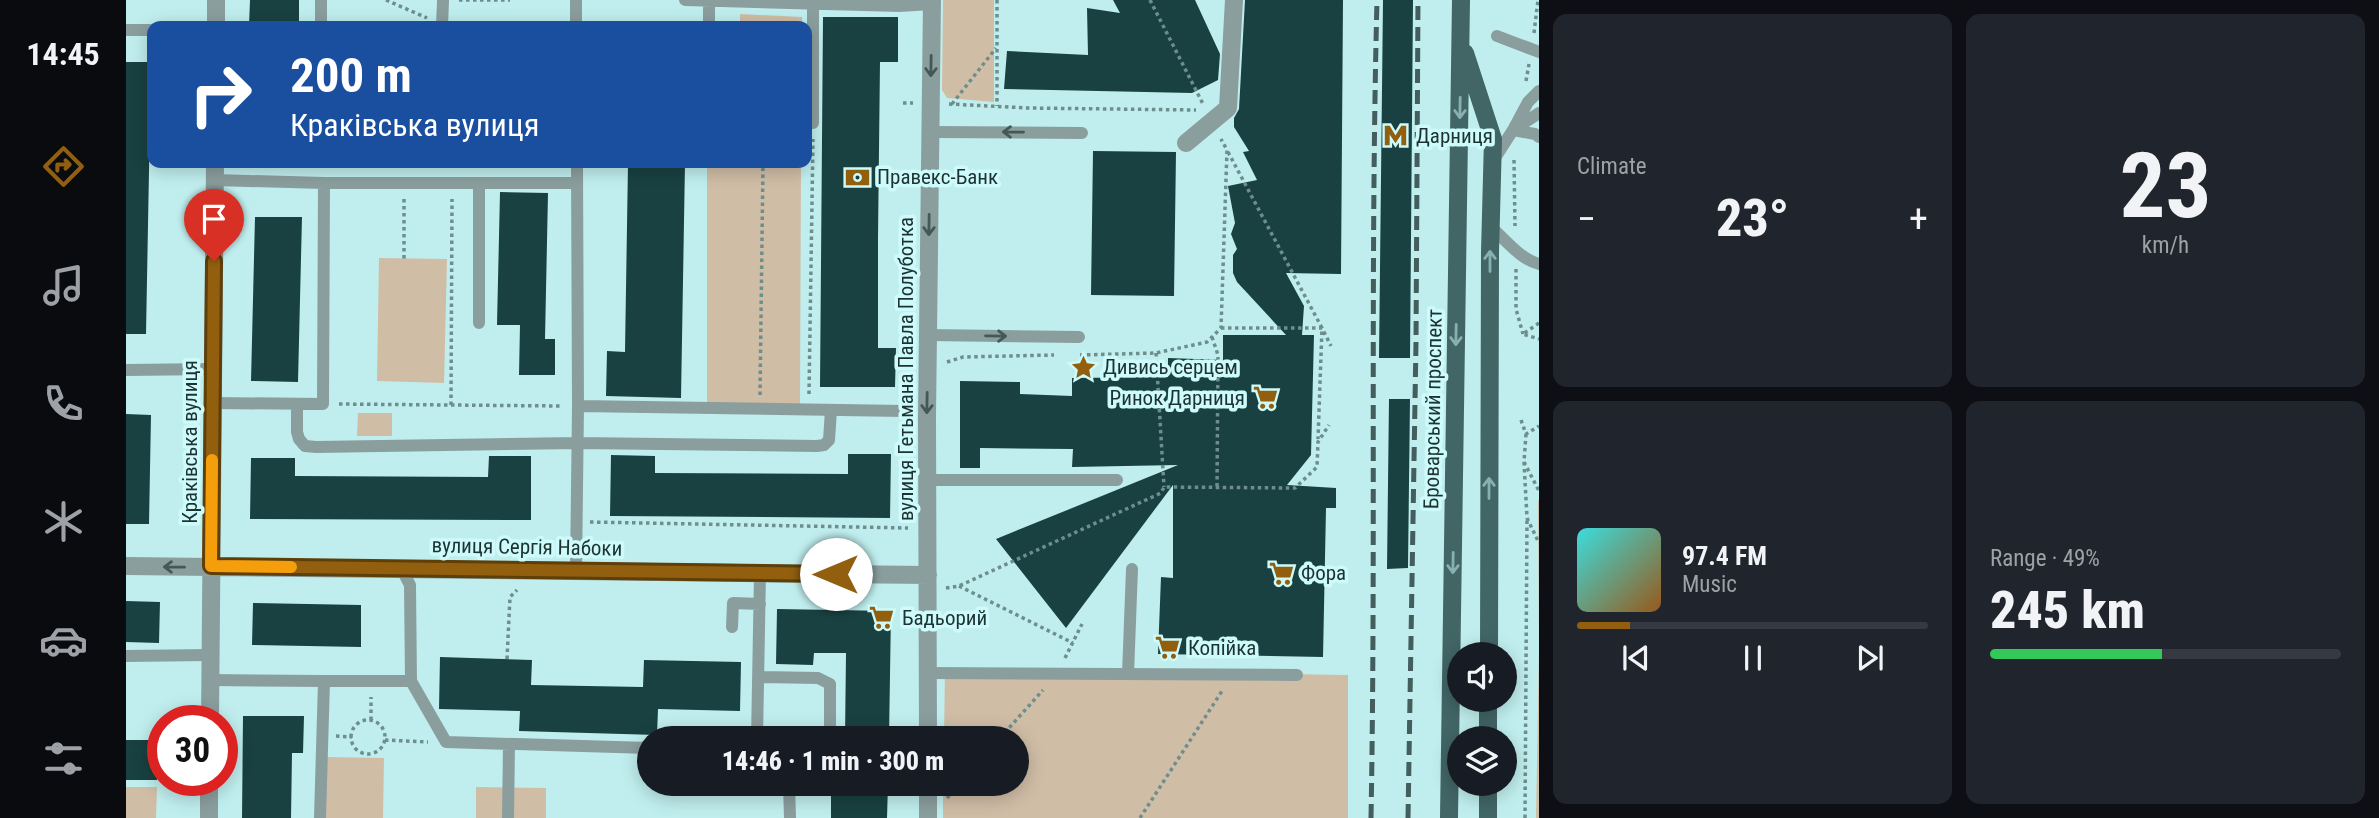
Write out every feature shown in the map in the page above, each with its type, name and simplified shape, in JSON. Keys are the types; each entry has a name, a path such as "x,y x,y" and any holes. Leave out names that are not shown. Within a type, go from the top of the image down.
{"main road":[{"name":"Броварський проспект","path":"1449,818 1461,0"},
{"path":"1461,40 1493,138 1489,642"},
{"path":"1488,796 1488,818"}],"street":[{"path":"216,0 216,21"},
{"path":"1186,144 1228,108 1234,0"},
{"name":"вулиця Гетьмана Павла Полуботка","path":"928,726 928,335 932,2"},
{"name":"Краківська вулиця","path":"210,705 215,171"},
{"name":"вулиця Сергія Набоки","path":"126,566 576,570 760,574 928,583"},
{"path":"209,796 209,818"},
{"path":"928,796 928,818"}],"lane":[{"path":"321,0 321,21"},
{"path":"576,0 576,21"},
{"path":"685,0 932,2"},
{"path":"709,0 709,21"},
{"path":"442,21 443,1"},
{"path":"813,3 813,123"},
{"path":"126,30 147,30"},
{"path":"1497,36 1535,50"},
{"path":"1493,162 1528,102 1539,91"},
{"path":"1513,130 1539,113"},
{"path":"1513,130 1539,137"},
{"path":"930,132 1082,133"},
{"path":"576,570 577,168"},
{"path":"215,171 324,183 577,183"},
{"path":"213,403 323,404 324,183"},
{"path":"479,183 479,323"},
{"path":"1491,227 1524,258 1538,263"},
{"path":"928,335 1079,337"},
{"path":"126,370 213,369"},
{"path":"297,404 297,432 304,446 578,443 817,446 824,445 829,440 831,410"},
{"path":"578,406 904,411"},
{"path":"928,480 1117,480"},
{"path":"401,568 410,585 411,681 446,743 637,748"},
{"path":"1128,674 1132,569"},
{"path":"757,726 760,574"},
{"path":"732,627 733,603 760,604"},
{"path":"126,656 210,655"},
{"path":"928,673 1297,675"},
{"path":"759,677 825,680 830,684 830,726"},
{"path":"210,680 411,681"},
{"path":"320,818 324,681"},
{"path":"509,744 509,818"},
{"path":"789,796 790,818"}],"path":[{"path":"386,0 433,21"},
{"path":"443,1 510,0"},
{"path":"997,0 997,106"},
{"path":"903,103 1206,109 1150,0"},
{"path":"1525,87 1535,50 1538,0"},
{"path":"953,104 998,47"},
{"path":"1212,122 1331,346"},
{"path":"809,409 813,123"},
{"path":"1513,130 1516,309 1523,334"},
{"path":"1073,355 1156,353 1207,342 1221,328 1227,150"},
{"path":"760,394 763,168"},
{"path":"404,183 404,258"},
{"path":"451,405 452,183"},
{"path":"1523,334 1539,323"},
{"path":"1221,328 1322,328"},
{"path":"1164,487 1295,488 1317,467 1322,328"},
{"path":"1523,334 1539,339"},
{"path":"1212,337 1218,355 1217,488"},
{"path":"959,586 1161,493 1164,487 1156,353"},
{"path":"928,369 963,357 1059,355"},
{"path":"323,404 578,406"},
{"path":"1521,420 1526,434 1524,462 1527,518 1525,818"},
{"path":"1318,442 1329,425"},
{"path":"1526,434 1539,426"},
{"path":"1524,462 1539,491"},
{"path":"1527,518 1539,543"},
{"path":"578,522 910,528"},
{"path":"928,583 959,586 1073,643"},
{"path":"507,659 510,597 521,586"},
{"path":"1011,726 1057,674 1082,624"},
{"path":"1140,818 1234,673"},
{"path":"371,720 372,681"},
{"path":"371,720 381,726 385,740 382,747 372,754 360,752 355,748 352,737 355,727 371,720"},
{"path":"385,740 446,743"}],"shaded area":[{"path":"943,0 994,0 994,102 947,98 942,90"},
{"path":"740,14 802,17 802,21 740,21"},
{"path":"707,168 801,168 800,409 707,408"},
{"path":"379,258 447,259 444,383 377,381"},
{"path":"358,413 392,413 392,436 357,436"},
{"path":"1538,500 1539,501 1539,649"},
{"path":"1539,649 1539,818 1536,818"},
{"path":"945,669 1348,675 1348,818 943,818 943,796 1029,796 1029,726 944,726"},
{"path":"326,757 384,758 383,818 324,818"},
{"path":"126,787 147,787 147,796 157,796 156,818 126,818"},
{"path":"476,787 546,788 546,818 476,818"}],"building":[{"path":"250,0 299,0 299,21 249,21"},
{"path":"1113,0 1195,0 1220,54 1218,80 1192,93 1004,89 1007,51 1088,55 1087,8 1120,13"},
{"path":"1245,0 1343,0 1341,274 1286,273 1304,306 1302,335 1314,335 1311,455 1287,485 1336,488 1336,508 1326,508 1323,657 1158,654 1161,577 1173,578 1173,485 1066,628 996,539 1178,465 1072,467 1073,449 980,448 980,468 960,468 960,381 1020,382 1020,394 1072,396 1072,378 1168,377 1168,358 1223,360 1223,335 1286,335 1237,282 1233,273 1233,255 1237,249 1231,234 1235,223 1228,186 1257,180 1243,152 1249,151 1234,127 1234,118 1239,109"},
{"path":"1383,0 1413,0 1410,358 1379,358"},
{"path":"823,17 898,17 898,62 880,62 878,237 878,348 896,348 895,387 820,387"},
{"path":"126,62 147,62 149,168 146,334 126,334"},
{"path":"1093,151 1176,152 1174,296 1091,295"},
{"path":"628,168 685,168 681,398 606,396 607,351 625,352"},
{"path":"500,192 548,193 545,339 555,339 555,375 519,375 520,325 497,325"},
{"path":"255,217 302,217 298,382 251,381"},
{"path":"1389,399 1410,399 1408,568 1387,569"},
{"path":"126,414 151,415 149,524 126,524"},
{"path":"848,454 891,454 890,518 610,516 611,455 655,456 655,473 848,474"},
{"path":"489,456 531,456 531,520 250,519 251,458 295,458 295,476 488,477"},
{"path":"126,601 160,602 159,643 126,642"},
{"path":"253,603 361,605 361,647 252,645"},
{"path":"777,609 891,611 889,726 845,726 846,653 814,653 813,665 776,664"},
{"path":"440,657 532,660 531,685 643,687 644,660 741,662 740,711 658,709 657,726 637,726 637,734 519,731 520,711 439,709"},
{"path":"243,716 304,716 303,753 292,753 291,818 242,818"},
{"path":"126,740 147,740 147,780 126,780"},
{"path":"831,796 888,796 887,818 831,818"}],"railway":[{"path":"1371,818 1377,0"},
{"path":"1408,818 1416,342 1418,0"}],"slow traffic":[{"path":"212,460 211,566 291,567"}],"place":[{"name":"Дарниця","path":"1396,136"},
{"name":"Правекс-Банк","path":"857,177"},
{"name":"Дивись серцем","path":"1083,367"},
{"name":"Ринок Дарниця","path":"1265,398"},
{"name":"Фора","path":"1281,573"},
{"name":"Бадьорий","path":"882,618"},
{"name":"Копійка","path":"1168,648"}],"route":[{"path":"214,261 211,566 836,574"}]}
